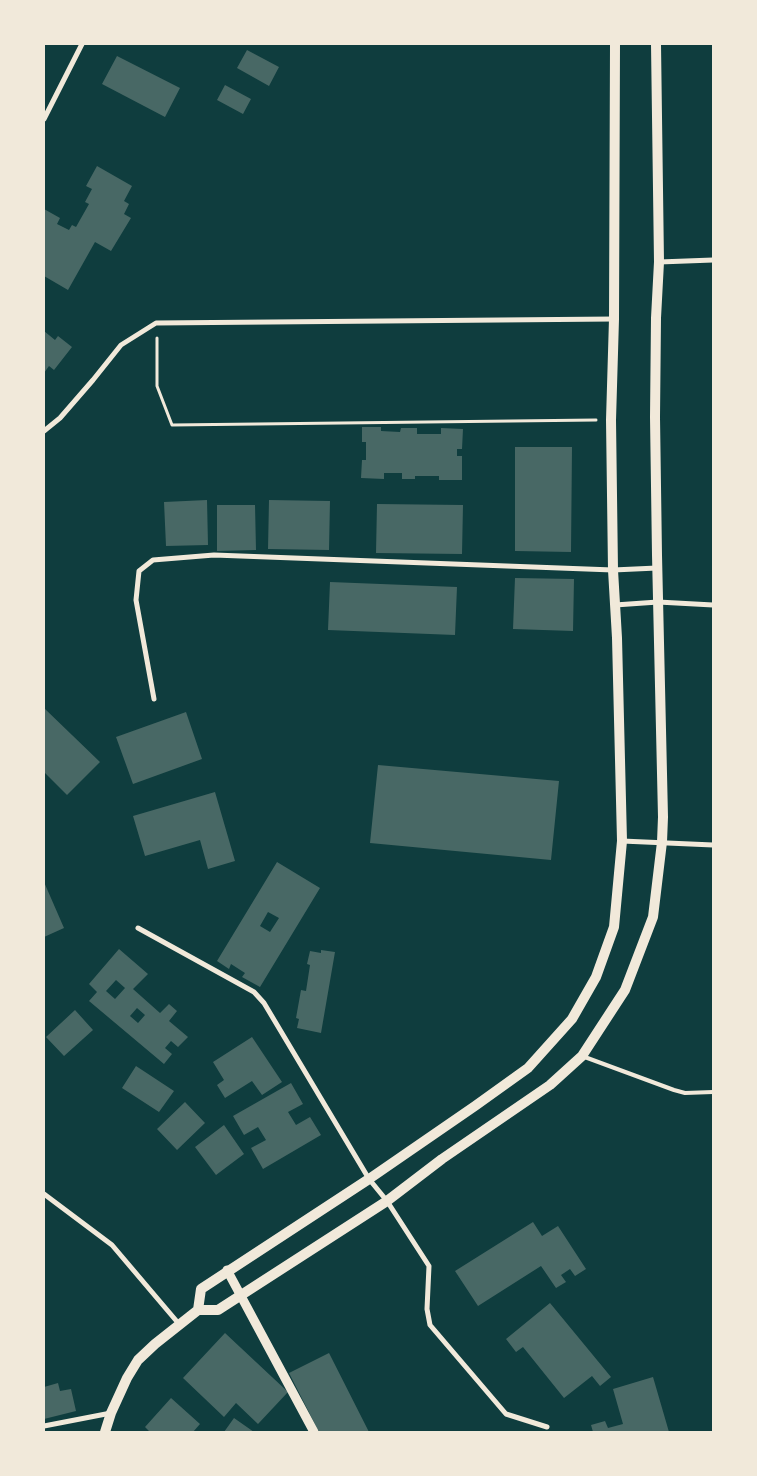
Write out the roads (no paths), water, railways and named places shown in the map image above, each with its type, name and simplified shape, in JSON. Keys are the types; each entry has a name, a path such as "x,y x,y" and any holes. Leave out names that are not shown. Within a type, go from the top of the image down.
{"main road":[{"path":"198,1310 201,1289 369,1179 528,1068 572,1020 596,977 614,927 622,840 613,570 611,420 614,319 615,44"},
{"path":"105,1432 111,1413 127,1378 138,1360 198,1310 218,1310 387,1201 442,1159 550,1085 582,1056 624,990 653,917 663,817 657,568 656,318 660,262 656,44"}],"street":[{"path":"44,119 82,44"},
{"path":"660,262 713,260"},
{"path":"44,431 66,412 120,345 156,323 614,319"},
{"path":"154,699 136,600 139,571 153,560 214,556 613,570 657,568"},
{"path":"615,605 658,602 713,605"},
{"path":"622,840 713,845"},
{"path":"138,928 254,992 264,1003 369,1179 387,1201 430,1266 427,1309 430,1325 506,1414 547,1427"},
{"path":"44,1194 112,1245 180,1325"},
{"path":"228,1270 314,1432"},
{"path":"44,1426 111,1413"}],"lane":[{"path":"582,1056 674,1090 686,1093 713,1092"}]}
